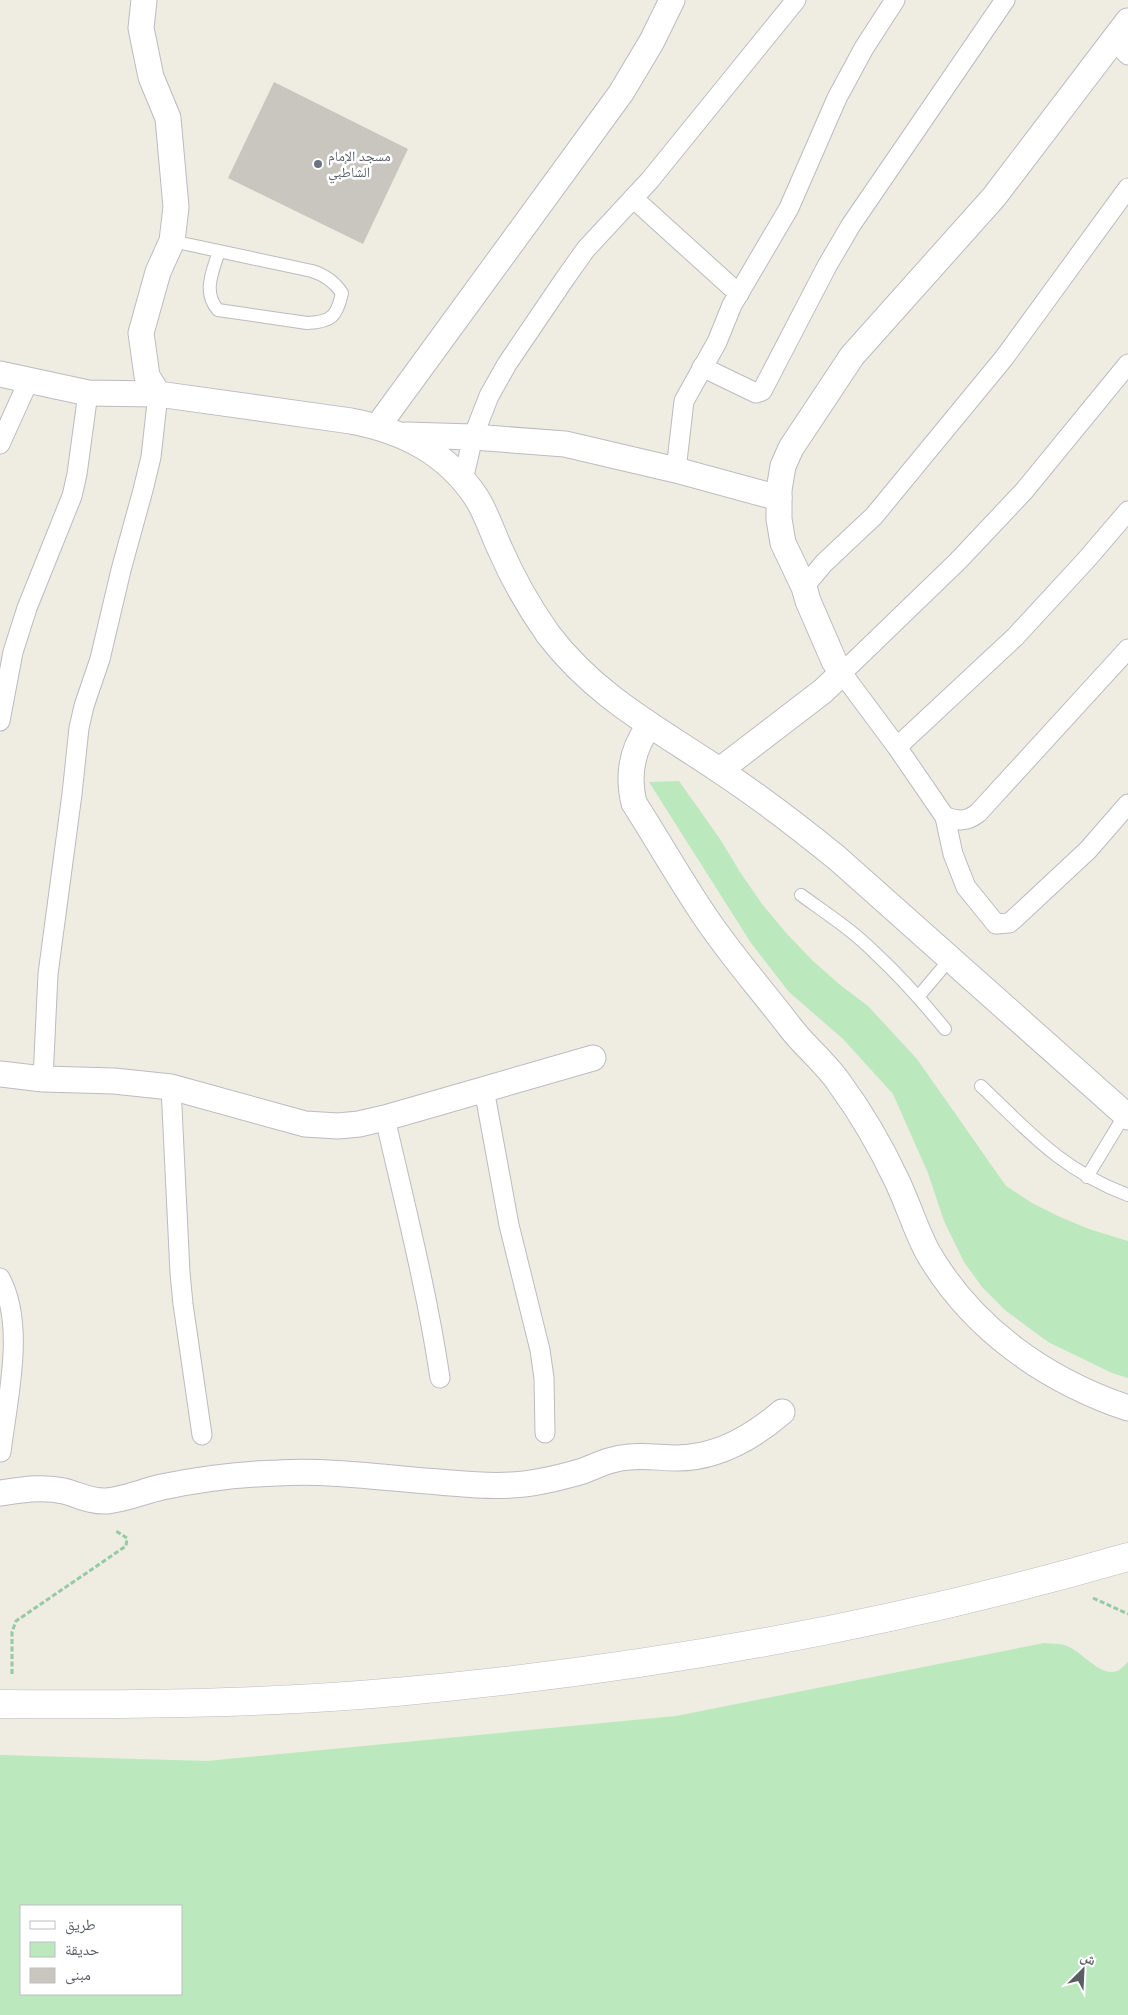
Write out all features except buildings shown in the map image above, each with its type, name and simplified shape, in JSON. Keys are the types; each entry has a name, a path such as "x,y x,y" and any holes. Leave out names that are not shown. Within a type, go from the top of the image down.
{"street":[{"path":"43,1079 48,974 79,728 84,706 100,659 150,457 158,394 147,376 141,333 158,272 172,241 176,207 168,118 151,77 142,36 144,0"},
{"path":"378,426 621,93 652,41 672,0"},
{"path":"463,480 473,437 482,410 507,364 586,249 633,198 796,0"},
{"path":"676,470 684,401 717,342 732,305 789,208 837,98 864,48 895,0"},
{"path":"702,368 756,393 762,391 850,225 1005,0"},
{"path":"1128,21 1120,48 994,197 852,356 791,448 783,466 779,498 779,518 784,544 804,587 827,646 842,673 897,747 945,817 953,854 966,887 996,924 1009,924 1081,856 1128,804"},
{"path":"804,587 824,563 874,516 998,366 1128,188"},
{"path":"633,198 739,294"},
{"path":"720,770 823,691 958,561 1024,491 1128,364"},
{"path":"0,374 88,393 158,394 351,420 378,426 404,435 428,449 447,463 477,498 526,602 574,664 597,687 649,726 720,770 788,819 837,858 1126,1116"},
{"path":"0,444 29,380"},
{"path":"0,721 13,652 27,608 72,496 77,474 88,393"},
{"path":"404,435 473,437 565,444 676,470 779,498"},
{"path":"897,747 1015,637 1087,559 1128,511"},
{"path":"945,817 966,821 978,813 1128,649"},
{"path":"649,726 641,737 632,762 630,776 634,803 703,913 801,1041 839,1082 860,1113 898,1182 927,1250 944,1278 964,1303 1008,1346 1058,1377 1128,1408"},
{"path":"0,1074 43,1079 114,1081 171,1088 305,1124 338,1126 359,1124 385,1118 593,1058"},
{"path":"171,1088 182,1296 202,1435"},
{"path":"484,1089 510,1225 540,1350 544,1378 545,1433"},
{"path":"385,1118 427,1301 440,1378"},
{"path":"0,1278 10,1308 12,1330 12,1362 0,1452"},
{"path":"0,1493 36,1488 65,1492 81,1498 106,1501 204,1480 247,1474 285,1472 323,1473 483,1486 512,1485 564,1477 619,1458 642,1456 680,1458 705,1454 727,1448 747,1438 782,1412"},
{"path":"6,1704 130,1705 262,1700 393,1692 588,1671 652,1662 846,1625 1012,1588 1128,1557"}],"lane":[{"path":"172,241 219,251 322,274 331,279 342,292 338,310 330,318 319,323 307,323 218,310 212,304 208,289 219,251"},
{"path":"800,895 838,921 874,951 918,997 945,1029"},
{"path":"918,997 950,959"},
{"path":"981,1086 1049,1151 1087,1177 1128,1195"},
{"path":"1087,1177 1126,1116"}],"path":[{"path":"6,1704 12,1632 16,1621 126,1546"}],"green space":[{"path":"679,781 720,839 762,904 812,960 868,1006 917,1059 1006,1186 1032,1203 1060,1217 1089,1229 1128,1241 1128,1378 1112,1373 1048,1342 1005,1310 982,1287 964,1262 944,1221 928,1173 893,1094 843,1039 789,992 751,943 649,782"},
{"path":"1044,1643 1062,1644 1071,1648 1105,1671 1119,1670 1128,1662 1128,2015 0,2015 0,1755 207,1761 676,1716"}],"place":[{"name":"مسجد الإمام الشاطبي","path":"318,164"}]}
